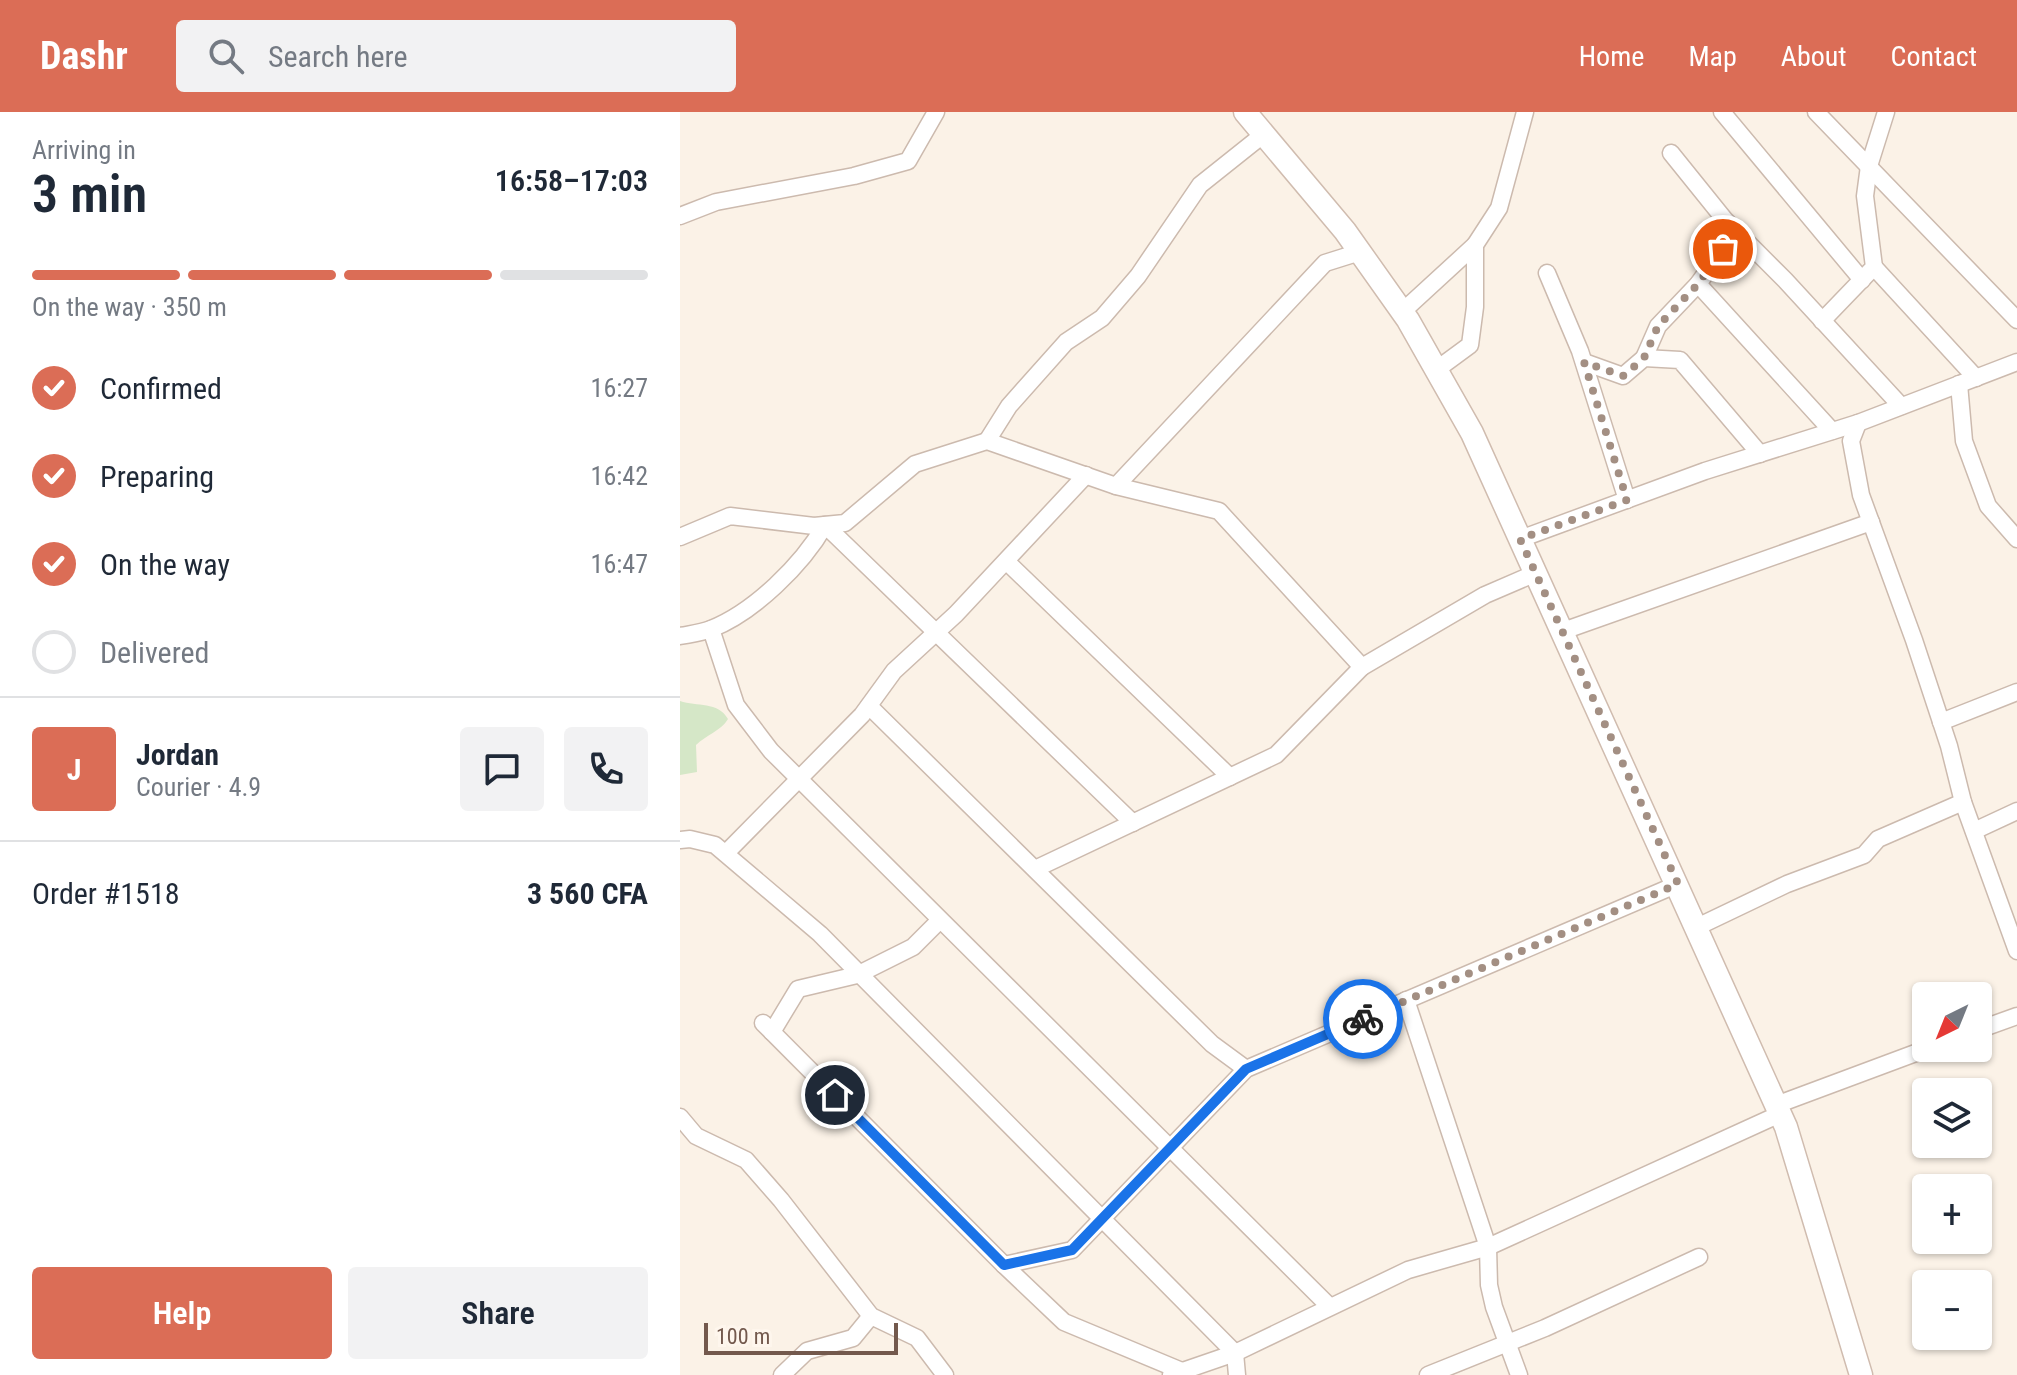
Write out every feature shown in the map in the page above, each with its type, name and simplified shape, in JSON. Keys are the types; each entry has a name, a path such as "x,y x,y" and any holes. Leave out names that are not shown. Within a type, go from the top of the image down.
{"street":[{"path":"680,216 716,202 854,176 908,161 936,112"},
{"path":"1245,112 1360,252 1402,312 1472,433 1778,1109 1861,1375"},
{"path":"1402,312 1475,245 1499,208 1525,112"},
{"path":"1722,112 1862,280"},
{"path":"1816,112 2017,320"},
{"path":"1886,112 1869,166 1865,196 1874,267 1976,378"},
{"path":"987,441 1009,406 1066,342 1102,318 1138,276 1200,185 1264,134"},
{"path":"1671,153 1736,231 1901,406"},
{"path":"1584,362 1623,376 1644,358 1658,326 1698,284 1736,231"},
{"path":"1436,370 1470,345 1475,307 1475,245"},
{"path":"1116,486 1325,263 1360,252"},
{"path":"1822,321 1874,267"},
{"path":"1547,273 1584,362 1627,500"},
{"path":"1698,284 1832,431"},
{"path":"1644,358 1680,360 1760,454"},
{"path":"1520,539 1760,454 1858,423 2017,362"},
{"path":"1959,384 1964,441 1983,493 1988,506 2017,539"},
{"path":"1858,423 1851,441 1861,495 1941,722 1963,802 2017,951"},
{"path":"680,537 730,516 814,526 845,523 915,464 987,441 1116,486 1219,511 1362,667"},
{"path":"726,853 869,706 894,671 1006,561 1086,475"},
{"path":"1563,631 1871,522"},
{"path":"680,636 711,629 761,600 817,539 825,525"},
{"path":"825,525 1133,823"},
{"path":"1006,561 1230,777"},
{"path":"1035,869 1276,755 1362,667 1485,595 1536,573"},
{"path":"711,629 736,705 771,751 1329,1306"},
{"path":"1941,722 2017,692"},
{"path":"869,706 1212,1044 1246,1069"},
{"path":"1697,927 1787,884 1864,855 1878,839 1963,802"},
{"path":"1974,831 2017,811"},
{"path":"680,840 715,845 820,934 857,975 1235,1353 1237,1375"},
{"path":"1004,1265 1072,1250 1246,1069 1678,884"},
{"path":"940,920 913,947 857,975 798,989 768,1027 1064,1322 1182,1374 1235,1353 1408,1270 1488,1247 1778,1109 1912,1055"},
{"path":"1406,1000 1488,1247 1489,1285 1519,1375"},
{"path":"1992,1025 2017,1016"},
{"path":"680,1117 696,1136 746,1160 871,1316 917,1338 945,1375"},
{"path":"1428,1375 1507,1344 1699,1257"},
{"path":"782,1375 807,1351 853,1338 871,1316"}],"green space":[{"path":"680,701 719,709 728,719 696,745 697,772 680,775"}],"way so far":[{"path":"1363,1019 1678,884 1520,539 1627,500 1584,362 1623,376 1644,358 1658,326 1698,284 1723,249"}],"route":[{"path":"835,1095 1004,1265 1072,1250 1246,1069 1363,1019"}]}
